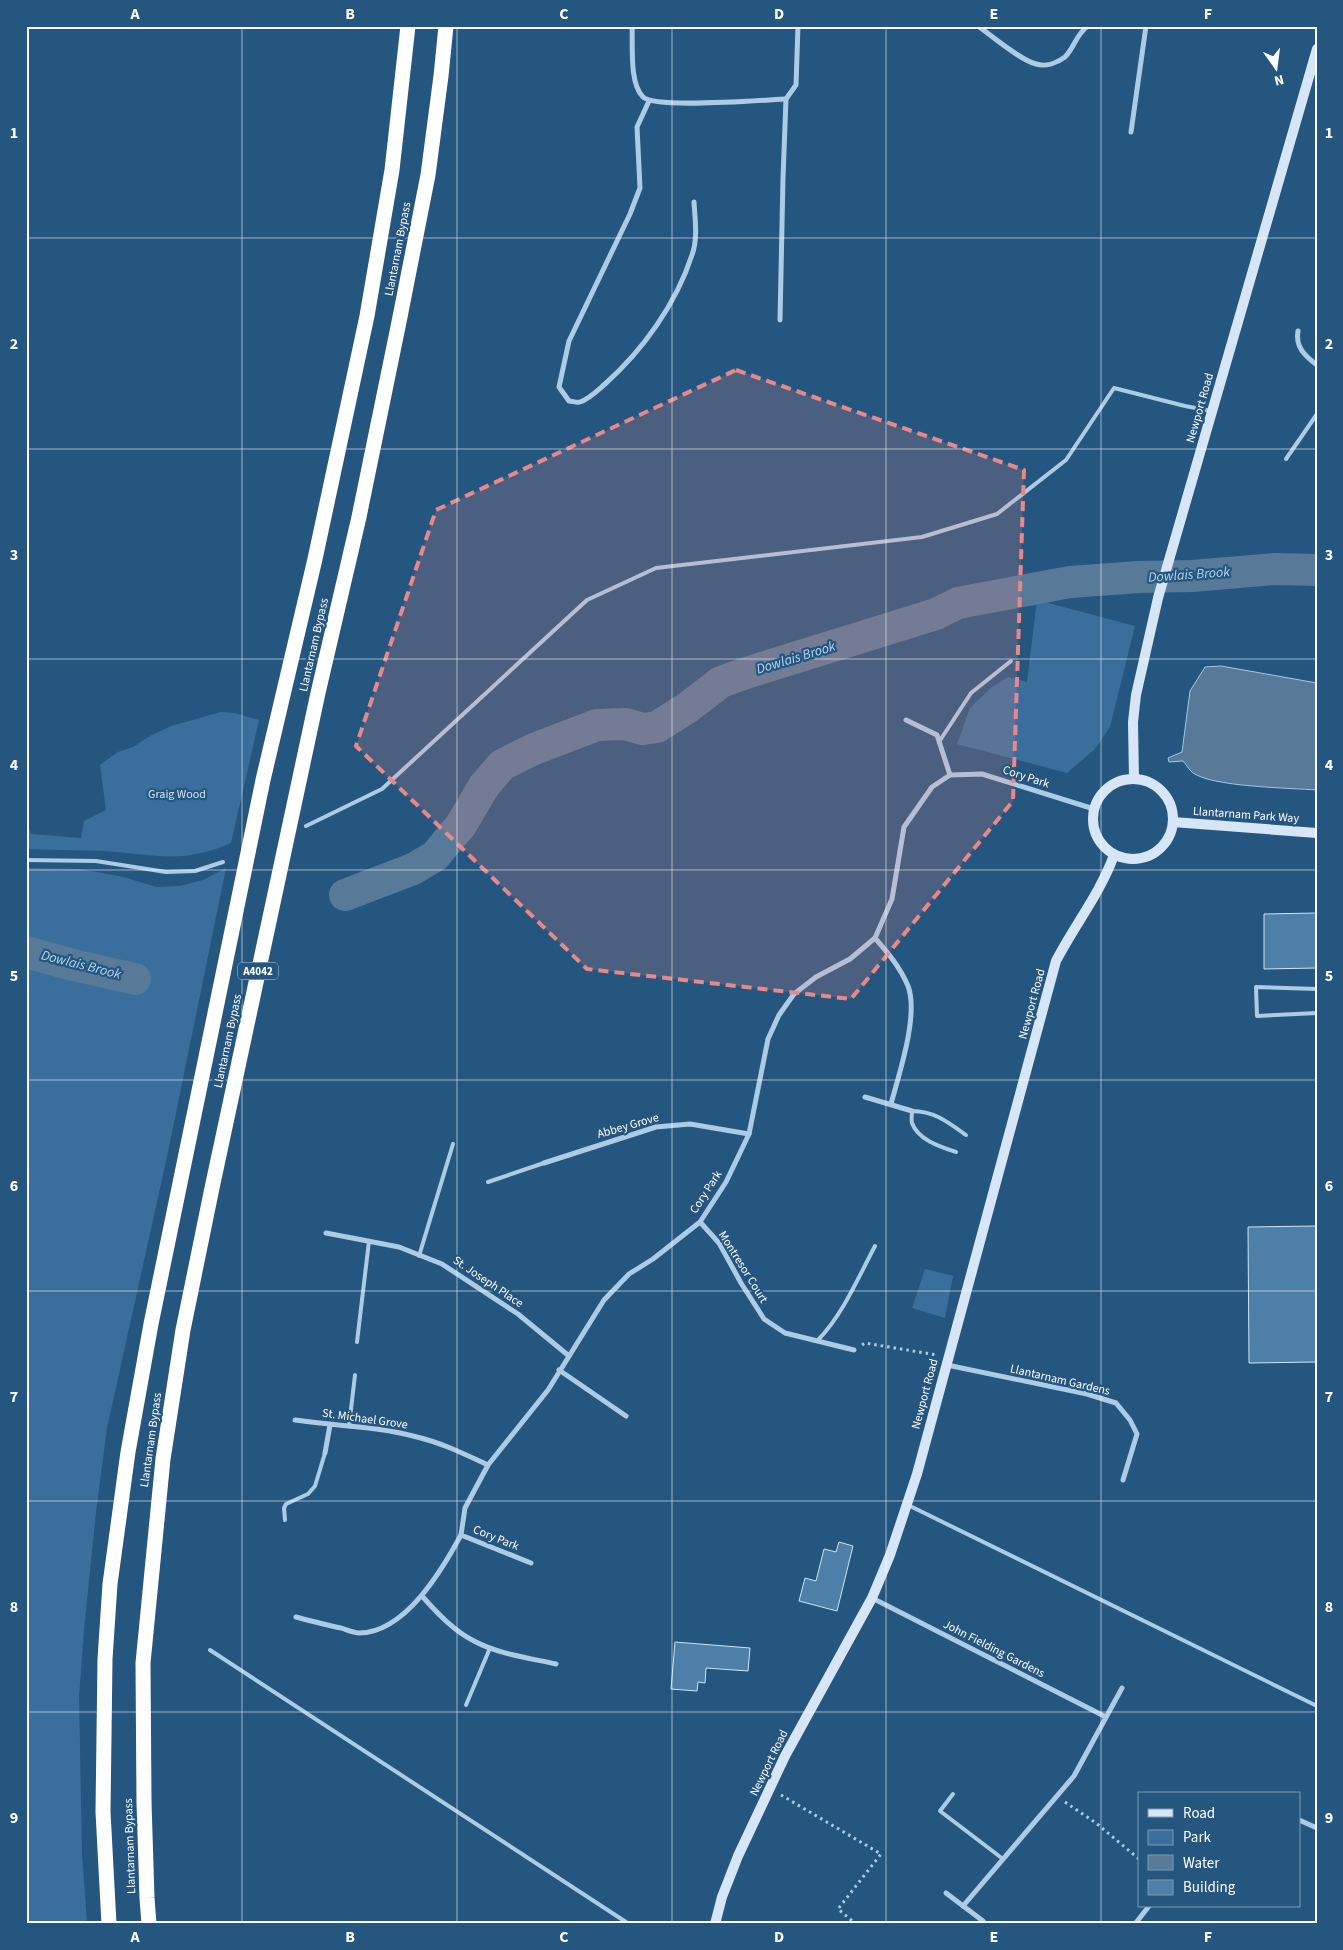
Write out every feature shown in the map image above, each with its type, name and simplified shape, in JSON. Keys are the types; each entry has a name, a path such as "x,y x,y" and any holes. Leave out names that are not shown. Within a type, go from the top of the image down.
{"highway":[{"name":"Llantarnam Bypass","path":"110,1924 103,1812 105,1660 110,1584 128,1452 151,1324 263,780 316,559 366,316 392,170 408,26"},
{"name":"Llantarnam Bypass","path":"149,1924 144,1802 143,1663 148,1599 166,1440 183,1330 316,703 359,517 399,322 428,175 442,76 446,26"}],"street":[{"path":"632,26 634,77 642,96 649,101 670,103 786,99"},
{"path":"780,320 786,99 796,85 798,26"},
{"path":"978,26 1027,60 1037,65 1048,65 1058,62 1067,55 1080,33 1088,26"},
{"path":"1131,132 1146,27 1135,26"},
{"name":"Newport Road","path":"1134,779 1133,722 1136,695 1158,598 1317,49"},
{"path":"649,101 637,127 640,188 630,214 569,341 559,387 569,401 579,402 592,395 623,368 657,325 677,292 693,254 696,231 694,202"},
{"path":"1298,331 1296,340 1300,350 1317,365"},
{"path":"906,720 937,735 950,775"},
{"name":"Cory Park","path":"531,1563 460,1535 464,1508 488,1465 548,1390 604,1300 629,1274 653,1259 700,1222 726,1182 749,1134 768,1039 779,1015 794,994 816,977 850,959 875,938 892,899 904,826 932,787 950,775 982,774 1094,809"},
{"path":"1134,779 1147,782 1158,788 1167,798 1172,809 1173,822 1170,835 1163,846 1152,854 1140,859 1127,859 1114,855 1104,847 1096,836 1093,823 1094,809 1098,799 1113,784 1134,779"},
{"name":"Llantarnam Park Way","path":"1173,822 1317,834"},
{"name":"Newport Road","path":"715,1924 728,1880 785,1756 872,1598 890,1555 908,1505 1056,961 1108,874 1114,855"},
{"path":"875,938 896,962 909,988 911,1018 906,1048 891,1104"},
{"path":"865,1098 912,1111"},
{"name":"Abbey Grove","path":"544,1163 656,1127 690,1124 749,1134"},
{"name":"Montresor Court","path":"700,1222 719,1243 741,1284 764,1319 785,1333 854,1350"},
{"name":"St. Joseph Place","path":"326,1233 399,1247 442,1264 518,1314 569,1356"},
{"name":"Llantarnam Gardens","path":"946,1361 1088,1394 1116,1403 1130,1420 1137,1434 1123,1480"},
{"path":"559,1370 626,1416"},
{"name":"St. Michael Grove","path":"295,1420 416,1436 449,1446 488,1465"},
{"path":"325,1453 330,1425"},
{"path":"296,1617 359,1633 381,1629 401,1616 422,1596 447,1560 460,1535"},
{"path":"422,1596 446,1621 474,1641 490,1648 556,1664"},
{"name":"John Fielding Gardens","path":"872,1598 1106,1717"},
{"path":"963,1906 1074,1776 1122,1688"},
{"path":"1300,1820 1317,1828"},
{"path":"946,1893 983,1921"},
{"path":"1135,1924 1147,1908"}],"lane":[{"path":"306,826 382,789 588,600 656,568 922,537 997,514 1066,460 1114,388 1213,411"},
{"path":"1286,459 1317,414"},
{"path":"939,742 971,694 1011,661"},
{"path":"26,860 96,861 166,872 195,871 222,862"},
{"path":"1317,989 1256,987 1257,1016 1317,1013"},
{"path":"956,1152 941,1147 922,1136 912,1124 912,1111 935,1114 966,1135"},
{"path":"419,1256 453,1144"},
{"path":"488,1182 544,1163"},
{"path":"357,1342 369,1241"},
{"path":"818,1340 829,1329 841,1311 875,1246"},
{"path":"349,1426 355,1375"},
{"path":"285,1520 284,1508 286,1504 308,1494 315,1486 325,1453"},
{"path":"908,1505 1317,1706"},
{"path":"466,1705 490,1648"},
{"path":"210,1650 629,1924"},
{"path":"953,1794 940,1811 1003,1859"}],"path":[{"path":"854,1350 865,1343 946,1361"},
{"path":"770,1788 881,1854 838,1910 856,1924"},
{"path":"1056,1796 1096,1823 1138,1859"}],"highlighted area":[{"path":"736,370 1024,470 1013,801 851,999 587,969 356,746 436,510"}],"green space":[{"path":"1037,600 1135,626 1110,727 1095,749 1067,773 957,744 970,708 992,687 1008,677 1027,682"},
{"name":"Graig Wood","path":"221,712 235,713 259,720 231,843 213,850 182,856 26,849 26,817 31,834 81,838 84,821 106,810 100,765 118,752 133,747 171,726"},
{"path":"26,868 80,869 124,877 156,887 180,886 203,880 226,868 168,1152 107,1428 96,1512 79,1697 82,1853 87,1924 26,1924"},
{"path":"925,1269 953,1276 945,1318 912,1308"}],"water":[{"path":"1221,666 1317,683 1317,790 1252,786 1217,781 1203,778 1193,773 1183,761 1169,762 1168,758 1182,752 1190,691 1205,667"}],"building":[{"path":"1317,913 1317,968 1264,969 1264,914"},
{"path":"1317,1226 1317,1362 1249,1363 1248,1227"},
{"path":"839,1542 853,1546 837,1611 799,1601 805,1578 816,1581 824,1549 836,1552"},
{"path":"675,1642 750,1648 748,1671 706,1668 705,1683 698,1682 697,1691 671,1689"}],"waterway":[{"name":"Dowlais Brook","path":"345,895 413,869 435,856 461,825 484,786 502,765 534,749 597,725 625,724 643,729 657,727 687,708 721,682 746,673 936,614 958,603 1070,582 1139,577 1192,576 1275,569 1317,570"},
{"name":"Dowlais Brook","path":"26,952 135,979"}]}
